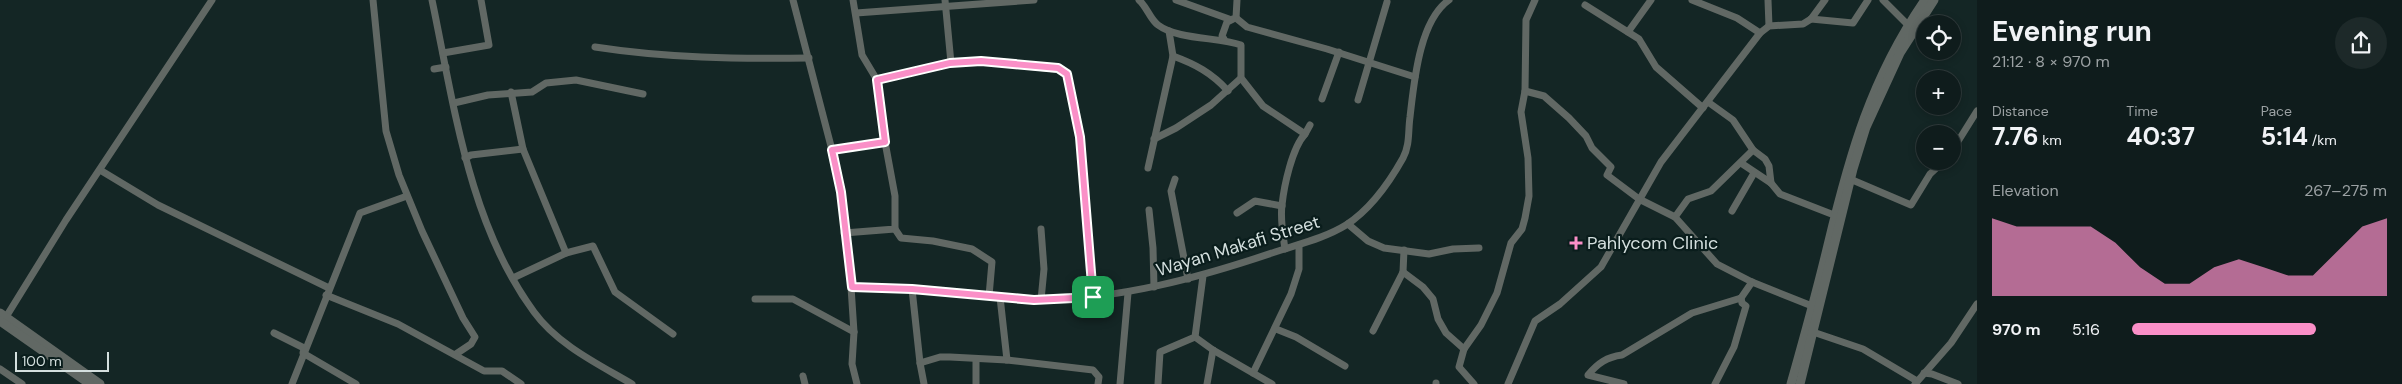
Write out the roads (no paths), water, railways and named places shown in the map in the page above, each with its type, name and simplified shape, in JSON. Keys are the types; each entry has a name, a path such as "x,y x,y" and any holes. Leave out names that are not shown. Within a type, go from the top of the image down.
{"street":[{"path":"2,317 212,0"},
{"path":"371,0 386,131 399,175 463,318 475,337 471,344 456,354"},
{"path":"432,0 465,158 482,212 513,278 534,313 562,340 632,384"},
{"path":"444,53 489,45 481,0"},
{"path":"793,0 841,192 844,233 852,287 854,332 852,364 857,384"},
{"path":"853,0 862,55 877,80 885,142 895,196 895,229 902,238 933,241 972,249 992,262 989,296"},
{"path":"856,13 945,4 1034,0"},
{"path":"1139,0 1155,22 1169,31 1213,40 1224,40 1241,46 1241,78 1263,106 1306,134"},
{"path":"1176,0 1232,19 1247,27 1339,52 1415,77"},
{"path":"1224,40 1224,28 1232,19 1237,0"},
{"name":"Wayan Makafi Street","path":"852,287 912,289 1041,300 1093,297 1128,293 1203,276 1328,235 1348,224 1366,210 1404,156 1408,144 1415,77 1427,32 1435,14 1448,0"},
{"path":"1474,384 1459,367 1464,349 1482,325 1497,293 1511,243 1522,229 1529,196 1528,158 1521,112 1525,91 1526,20 1535,0"},
{"path":"1628,32 1651,0"},
{"path":"1692,0 1750,24 1760,33"},
{"path":"1768,0 1769,26"},
{"path":"1508,384 1535,321 1560,304 1601,267 1660,162 1760,33 1769,26 1803,24 1811,19 1825,0"},
{"path":"1811,19 1853,23 1868,0"},
{"path":"1884,0 1908,25"},
{"path":"1791,384 1834,215 1859,128 1877,84 1908,25 1925,0"},
{"path":"1800,384 1850,180 1866,127 1900,53 1934,0"},
{"path":"1358,100 1387,2"},
{"path":"945,4 950,63"},
{"path":"1585,5 1639,39 1656,67 1706,105 1733,120 1753,150 1765,159 1769,166 1771,183"},
{"path":"1148,168 1173,56 1169,31"},
{"path":"595,48 632,53 718,59 809,58"},
{"path":"1322,99 1339,52"},
{"path":"1173,56 1196,64 1216,77 1228,90"},
{"path":"877,80 950,63 990,61 1058,68 1067,74 1080,137 1093,297"},
{"path":"434,68 446,67"},
{"path":"1154,139 1176,128 1211,105 1241,78"},
{"path":"454,103 511,92 532,92 546,83 576,80 642,94"},
{"path":"1525,91 1544,96 1569,118 1586,136 1592,148 1611,167 1607,175 1639,199 1675,217 1718,264 1752,282 1812,306"},
{"path":"511,92 523,149 566,253"},
{"path":"1961,137 1977,111"},
{"path":"1285,249 1282,206 1291,165 1310,125"},
{"path":"832,150 885,142"},
{"path":"465,158 471,155 523,149"},
{"path":"1675,217 1688,199 1711,191 1753,150"},
{"path":"1741,163 1771,183 1776,190 1788,198 1834,215"},
{"path":"100,170 158,205 328,291 398,324 484,371 502,371 521,384"},
{"path":"1850,180 1911,205 1934,170"},
{"path":"1732,211 1754,173"},
{"path":"1175,179 1171,191 1188,279"},
{"path":"292,384 360,213 408,196"},
{"path":"1237,213 1255,201 1282,206"},
{"path":"1149,210 1153,248 1154,287"},
{"path":"1348,224 1368,241 1384,248 1404,250 1410,253 1429,254 1453,249 1479,248"},
{"path":"844,233 895,229"},
{"path":"1041,229 1044,269 1041,300"},
{"path":"1253,374 1291,294 1299,270 1299,245"},
{"path":"513,278 566,253 593,246 615,292 673,334"},
{"path":"1374,331 1403,272 1404,250"},
{"path":"1403,272 1423,287 1433,299 1438,319 1446,333 1464,349"},
{"path":"1195,336 1203,276"},
{"path":"1716,384 1734,347 1746,306 1742,303 1742,298 1752,282"},
{"path":"912,289 924,384"},
{"path":"1120,384 1128,293"},
{"path":"1000,297 1007,360"},
{"path":"755,298 793,299 854,332"},
{"path":"1624,384 1588,375 1596,365 1611,356 1622,355 1692,313 1742,298"},
{"path":"1813,332 1863,349 1916,382 1951,343 1977,304"},
{"path":"2,317 90,384"},
{"path":"2,317 100,384"},
{"path":"1276,329 1296,337 1346,366"},
{"path":"274,333 304,348 303,353"},
{"path":"1195,336 1213,350 1272,384"},
{"path":"1158,384 1160,352 1195,336"},
{"path":"1207,384 1213,350"},
{"path":"303,353 356,384"},
{"path":"920,363 940,357 1007,360 1093,370 1100,377 1098,384"},
{"path":"976,359 976,384"},
{"path":"0,369 22,384"},
{"path":"1924,373 1932,374 1958,384"},
{"path":"803,376 806,384"}],"place":[{"name":"Pahlycom Clinic","path":"1576,243"}]}
